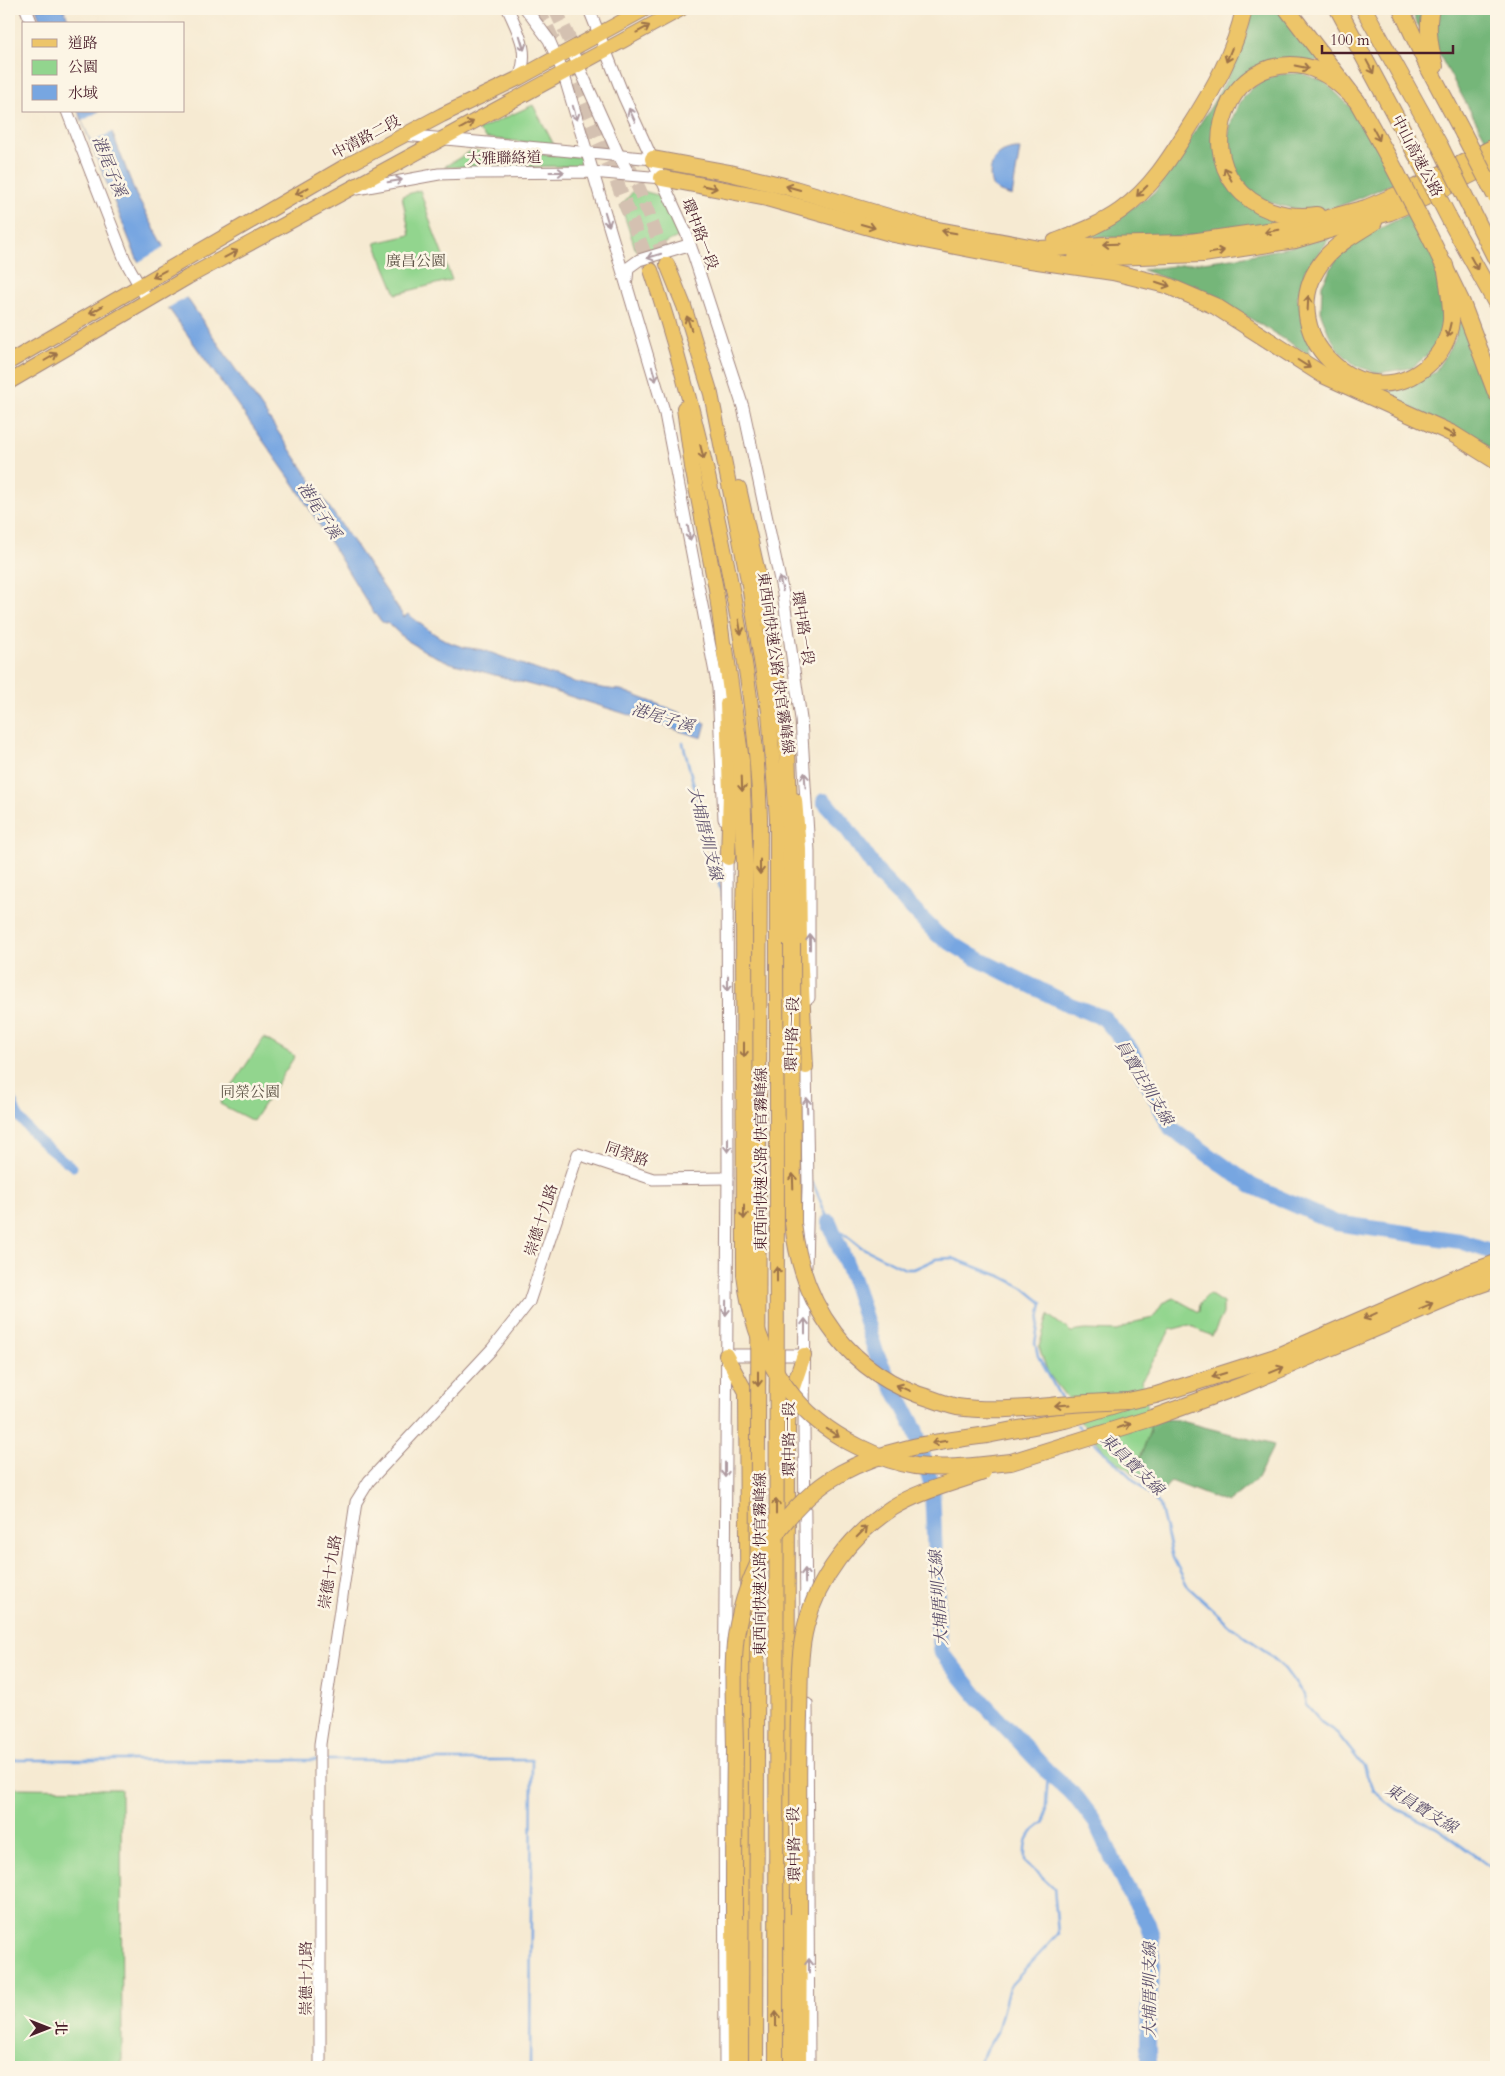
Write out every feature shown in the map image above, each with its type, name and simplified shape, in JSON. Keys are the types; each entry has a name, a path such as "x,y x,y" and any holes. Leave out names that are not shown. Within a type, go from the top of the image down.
{"highway":[{"path":"1034,254 1079,234 1120,211 1152,181 1180,142 1217,84 1230,55 1244,9"},
{"path":"1287,9 1357,101 1391,162 1445,265 1462,303 1496,393"},
{"name":"中山高速公路","path":"1338,9 1496,304"},
{"name":"中山高速公路","path":"1364,9 1440,146 1496,259"},
{"path":"1401,9 1427,65 1496,196"},
{"path":"1431,9 1429,26 1430,48 1444,97"},
{"path":"1357,101 1338,83 1318,71 1296,65 1278,66 1266,70 1254,75 1241,86 1232,98 1226,110 1220,131 1220,151 1224,169 1232,182 1253,203 1269,210 1312,216 1366,208"},
{"path":"1034,254 1103,245 1184,243 1295,227 1366,208 1416,187 1496,146"},
{"path":"653,159 730,173 788,187 922,227 1166,285 1215,306 1323,376 1453,434 1496,461"},
{"path":"662,178 894,234 1034,254 1203,254 1295,240 1390,212 1426,197 1496,162"},
{"path":"1390,212 1343,243 1326,258 1310,285 1307,301 1308,319 1317,345 1324,356 1350,375 1371,382 1389,383 1408,379 1422,370 1445,345 1451,322 1451,296 1445,265"},
{"path":"725,649 741,761 745,866 744,1274 751,1311 763,1350 790,1394 803,1408 820,1424 838,1436 871,1453 896,1462 938,1467 974,1467 1011,1462"},
{"path":"786,749 792,896 793,1223 800,1266 813,1300 827,1326 853,1355 884,1379 920,1396 956,1406 985,1409 1128,1401"},
{"path":"734,2067 736,1637 752,1577 770,1542 798,1506 825,1484 862,1463 913,1447 1065,1420 1128,1401 1156,1395 1275,1357 1466,1274 1496,1264"},
{"path":"798,2067 801,1660 806,1625 815,1599 825,1579 845,1550 866,1528 892,1508 915,1496 1011,1462 1152,1418 1243,1385 1473,1286 1496,1279"}],"main road":[{"name":"中清路二段","path":"138,286 286,200 404,135 519,78 645,9"},
{"path":"9,382 188,277 681,9"},
{"name":"東西向快速公路 快官霧峰線","path":"667,264 687,314 712,394 749,585 770,711 777,818 776,2067"},
{"name":"東西向快速公路 快官霧峰線","path":"651,270 674,338 706,465 731,580 745,654 753,714 760,818 756,2067"},
{"path":"9,362 138,286"},
{"path":"674,338 692,467 716,589 725,649 730,793 728,858"},
{"path":"712,394 738,481 771,631 786,749 797,816 800,950 806,1067"},
{"path":"726,1355 746,1392 748,1684 745,2067"},
{"path":"787,2067 786,1682 789,1400 804,1355"}],"street":[{"path":"26,9 31,22"},
{"path":"508,9 524,46 524,59 519,78"},
{"path":"526,9 545,34 563,72 665,414 718,688 720,758 728,858 724,1730 725,2067"},
{"name":"環中路一段","path":"589,9 624,97 662,178 692,253 742,407 783,594 802,728 809,851 809,1032 806,1067 808,1186 804,1355 809,2067"},
{"path":"571,49 629,174"},
{"path":"67,112 124,260 148,301"},
{"name":"大雅聯絡道","path":"404,135 653,159"},
{"name":"大雅聯絡道","path":"348,190 439,174 592,172 662,178"},
{"path":"627,282 628,268 636,262 685,246 690,248 692,253"},
{"name":"同榮路","path":"578,1154 653,1179 728,1178"},
{"name":"崇德十九路","path":"320,2067 320,1744 356,1502 369,1481 492,1349 526,1308 537,1284 578,1154"},
{"path":"726,1355 804,1355"}],"green space":[{"path":"1254,9 1281,9 1320,58 1317,62 1266,63 1217,118 1227,186 1289,223 1165,239 1083,237 1101,229 1155,192 1212,105 1240,55"},
{"path":"1411,9 1426,9 1422,35"},
{"path":"1434,9 1496,9 1496,138 1488,143 1435,47"},
{"path":"1301,73 1325,82 1369,125 1396,182 1340,206 1321,210 1285,207 1262,199 1240,184 1229,149 1231,123 1236,110 1251,89 1262,81 1277,75"},
{"path":"533,105 554,145 486,138 478,130"},
{"path":"471,151 587,157 589,166 444,167"},
{"path":"635,189 665,197 681,234 680,236 645,252 640,252 635,248 621,206"},
{"name":"廣昌公園","path":"420,190 452,280 396,294 375,243 410,235 402,196"},
{"path":"1414,211 1436,251 1449,311 1435,348 1412,368 1378,373 1356,366 1339,351 1329,334 1321,314 1322,285 1342,248"},
{"path":"1331,236 1312,264 1305,269 1303,283 1297,298 1314,348 1308,347 1310,355 1215,297 1143,270 1240,257"},
{"path":"1460,312 1496,384 1496,451 1446,424 1370,390 1398,386 1434,373 1455,340"},
{"name":"同榮公園","path":"264,1038 295,1056 253,1121 220,1104"},
{"path":"1209,1294 1223,1303 1223,1314 1212,1336 1189,1325 1170,1330 1142,1381 1150,1418 1150,1431 1136,1469 1132,1472 1108,1455 1079,1419 1071,1403 1048,1373 1039,1347 1048,1315 1071,1332 1085,1330 1117,1331 1135,1322 1153,1318 1163,1303 1174,1298 1199,1312 1200,1303"},
{"path":"1150,1418 1177,1420 1274,1445 1257,1479 1227,1503 1171,1481 1162,1492 1132,1472 1136,1469 1150,1431"},
{"path":"9,1788 121,1789 122,2067 9,2067"}],"water":[{"path":"36,9 64,9 69,22 41,22"},
{"name":"港尾子溪","path":"78,112 104,112 136,195 163,244 185,295 404,617 408,614 432,633 453,644 486,651 570,681 621,690 706,723 702,738 553,691 451,663 428,653 405,639 389,624 382,622 372,610 296,487 167,306 137,259"},
{"path":"1012,149 1020,149 1012,196 1000,192 992,186 990,171 992,164 1000,154"}],"pier":[{"path":"98,112 107,112 114,131 92,142 82,121"},
{"path":"166,246 189,296 166,309 137,263"}],"waterway":[{"name":"大埔厝圳支線","path":"683,743 722,896"},
{"name":"員寶庄圳支線","path":"824,801 846,827 881,877 938,935 974,957 1070,1005 1104,1018 1130,1049 1171,1128 1252,1186 1336,1223 1460,1241 1496,1253"},
{"path":"9,1091 17,1113 28,1129 42,1143 73,1167"},
{"name":"東員寶支線","path":"813,1183 829,1222 861,1247 905,1269 914,1269 936,1259 952,1258 1003,1277 1024,1288 1042,1303 1035,1343 1038,1356 1061,1398"},
{"name":"大埔厝圳支線","path":"829,1222 853,1280 877,1356 915,1429 932,1487 938,1628 942,1653 976,1695 1048,1772 1077,1798 1096,1823 1125,1885 1148,1923 1152,1937 1148,2016 1148,2067"},
{"name":"東員寶支線","path":"1077,1424 1084,1433"},
{"name":"東員寶支線","path":"1094,1442 1160,1505 1173,1558 1188,1587 1233,1628 1264,1650 1284,1668 1304,1695 1306,1705 1321,1722 1337,1733 1364,1767 1373,1791 1397,1809 1437,1828 1496,1871"},
{"path":"9,1760 317,1760"},
{"path":"323,1760 532,1760 530,2067"},
{"path":"976,2067 997,2032 1009,1987 1058,1934 1054,1888 1025,1861 1025,1847 1030,1834 1045,1822 1048,1772"}],"tunnel":[{"path":"538,9 555,44"},
{"path":"555,9 579,59"},
{"path":"565,66 616,180 651,270"},
{"path":"628,165 640,191 667,264"}]}
